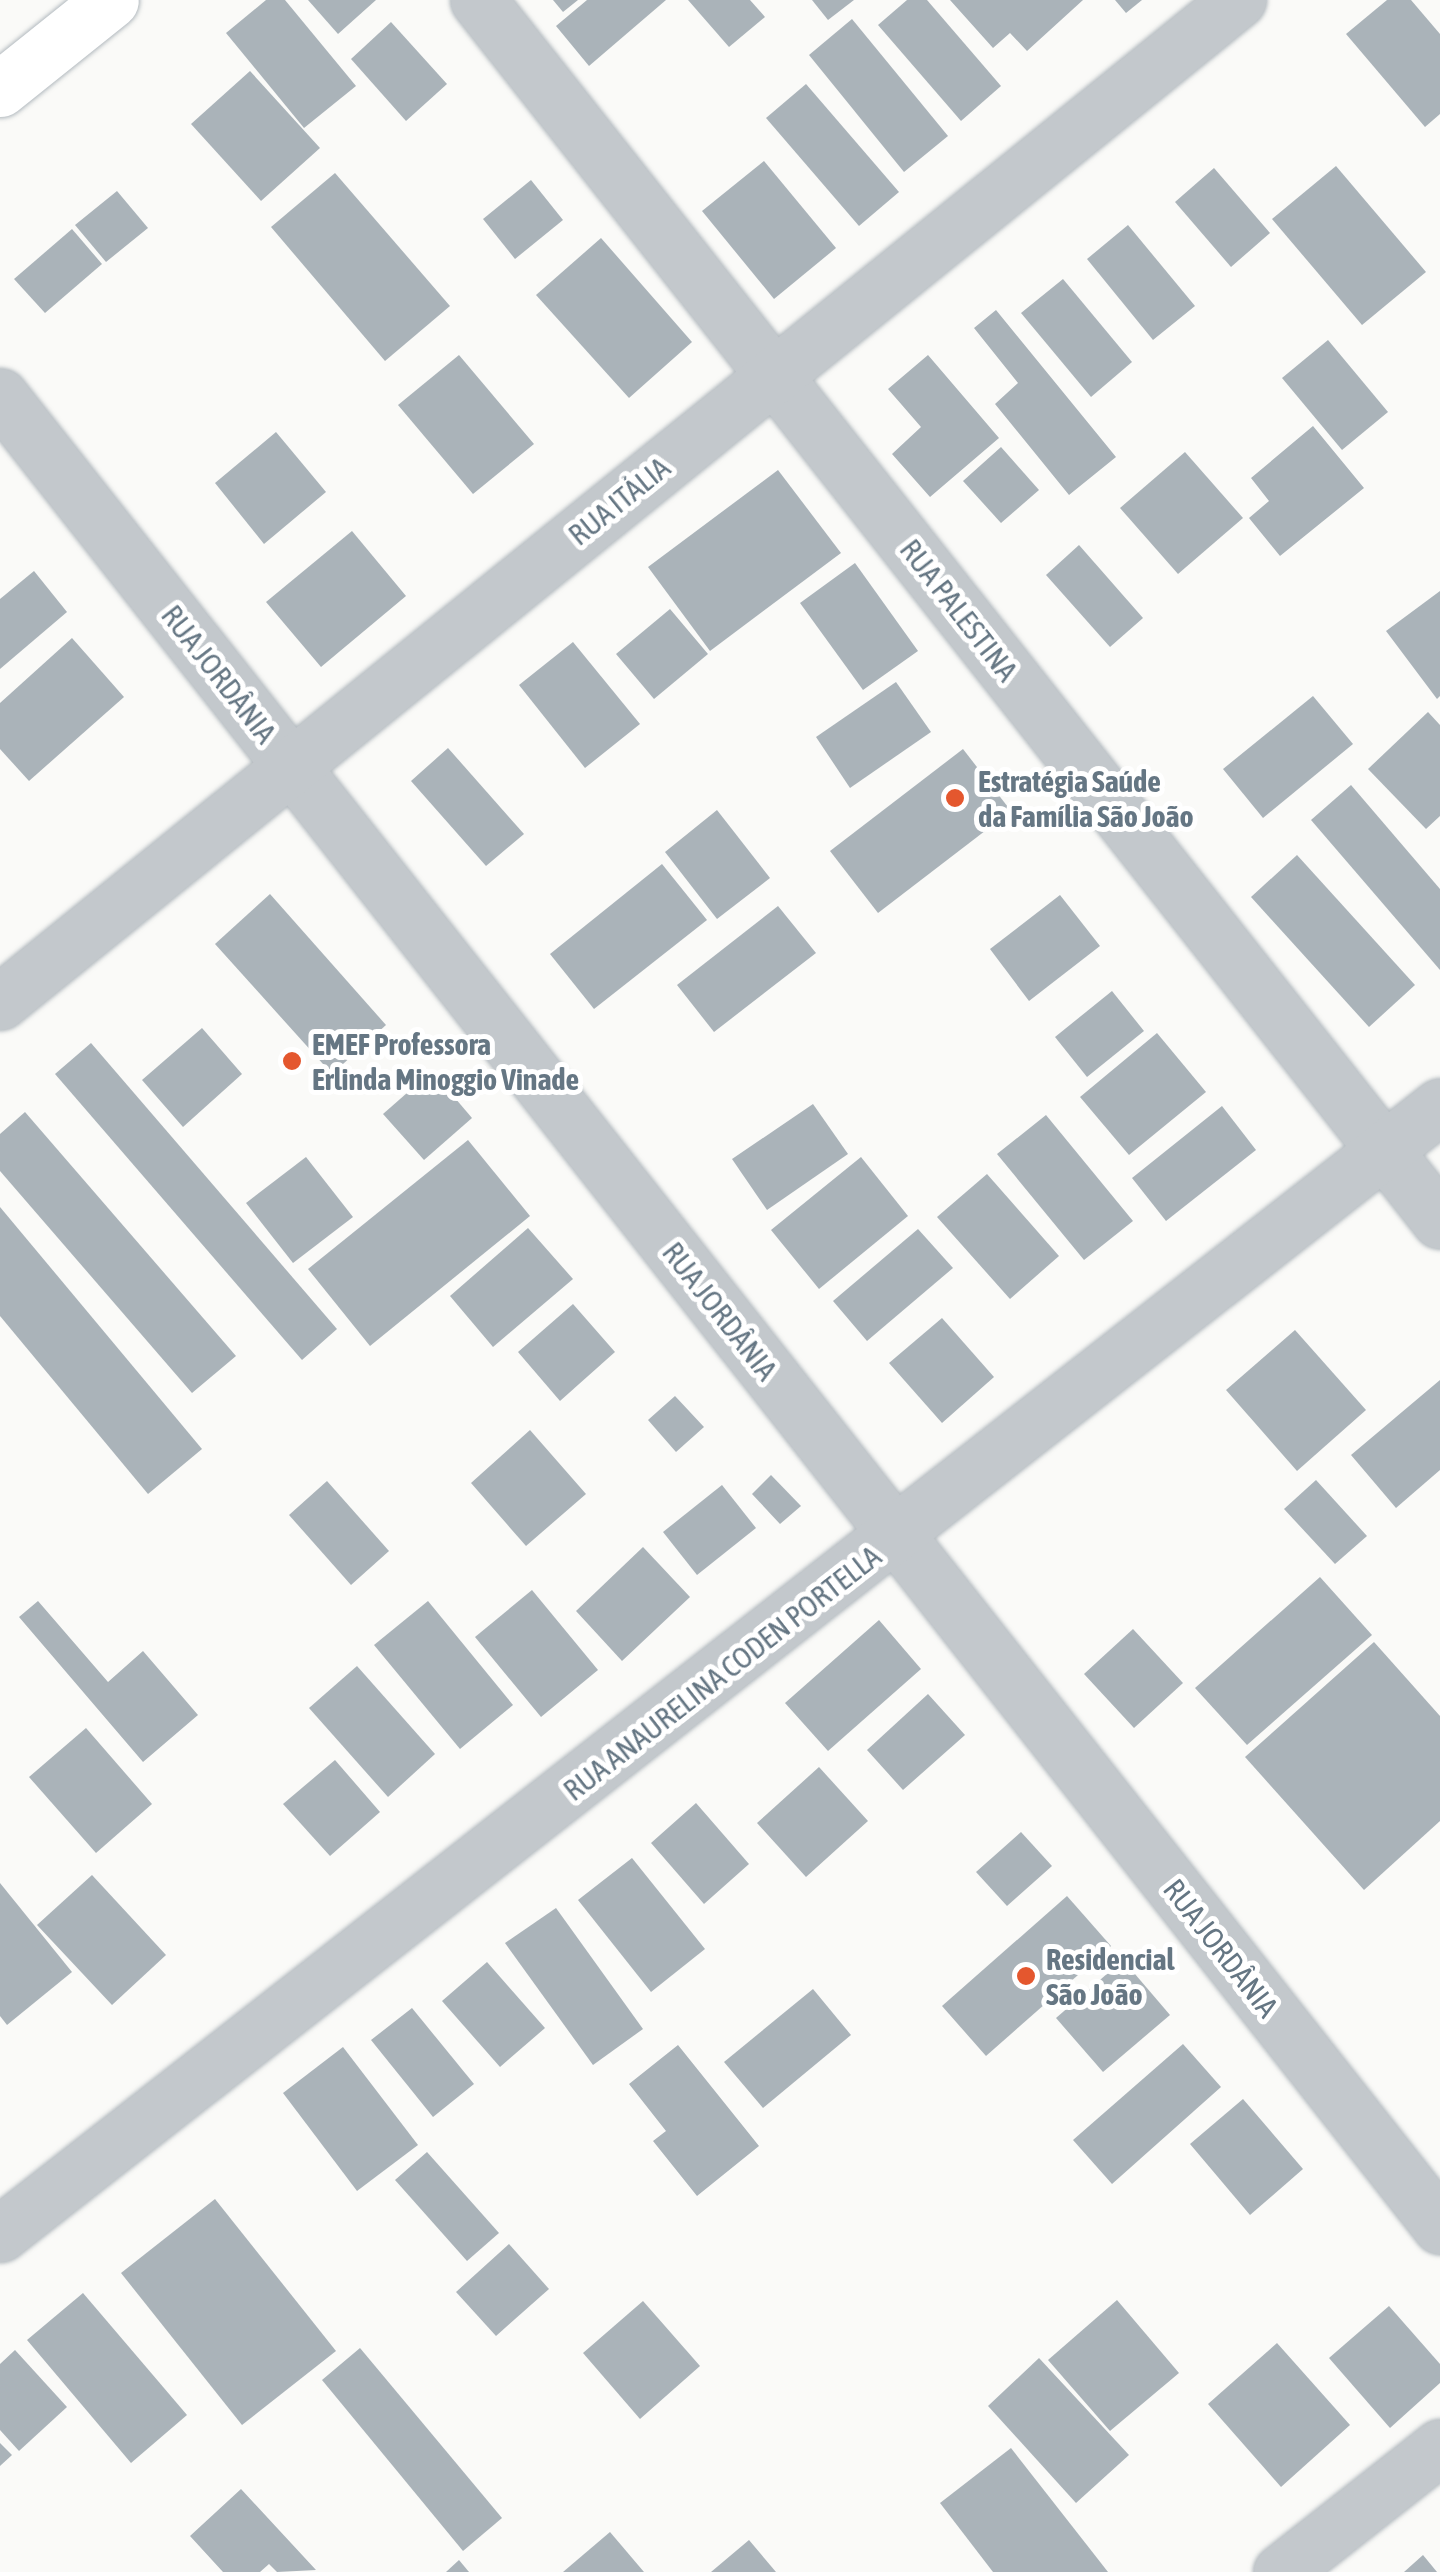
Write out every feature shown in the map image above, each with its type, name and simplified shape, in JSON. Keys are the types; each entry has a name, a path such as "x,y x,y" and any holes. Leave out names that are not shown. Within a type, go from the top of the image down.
{"street":[{"path":"0,88 110,0"},
{"name":"RUA PALESTINA","path":"478,0 1440,1222"},
{"name":"RUA ITÁLIA","path":"0,1002 1238,0"},
{"name":"RUA JORDÂNIA","path":"0,396 1440,2226"},
{"name":"RUA ANAURELINA CODEN PORTELLA","path":"0,2234 898,1537 1440,1106"},
{"path":"1282,2572 1440,2447"}],"building":[{"path":"266,0 285,0 356,86 304,128 226,33"},
{"path":"308,0 376,0 338,34"},
{"path":"553,0 578,0 563,12"},
{"path":"587,0 666,0 589,66 556,26"},
{"path":"688,0 750,0 765,17 729,47"},
{"path":"812,0 854,0 828,20"},
{"path":"907,0 927,0 1001,86 961,121 878,25"},
{"path":"950,0 1083,0 1027,51 1010,33 993,48"},
{"path":"1115,0 1142,0 1126,13"},
{"path":"1387,0 1411,0 1440,34 1440,114 1425,127 1346,34"},
{"path":"852,19 948,136 904,172 809,55"},
{"path":"391,22 447,84 406,121 351,59"},
{"path":"250,71 320,148 261,201 191,124"},
{"path":"806,84 899,192 859,226 766,118"},
{"path":"764,161 836,248 774,299 702,211"},
{"path":"1336,166 1426,272 1362,325 1272,219"},
{"path":"1214,168 1270,233 1231,267 1175,202"},
{"path":"335,173 450,306 385,361 271,227"},
{"path":"531,180 563,220 515,259 483,219"},
{"path":"117,191 148,228 106,262 75,225"},
{"path":"1128,225 1195,306 1153,340 1087,259"},
{"path":"72,229 102,264 45,313 14,279"},
{"path":"601,238 692,342 629,398 536,295"},
{"path":"1063,279 1132,362 1091,397 1021,313"},
{"path":"996,310 1116,457 1069,495 995,404 1018,383 974,328"},
{"path":"1328,340 1388,412 1342,450 1282,378"},
{"path":"459,355 534,444 473,494 398,405"},
{"path":"928,355 999,438 930,497 892,454 921,427 888,389"},
{"path":"1313,426 1364,488 1280,556 1249,518 1269,501 1251,478"},
{"path":"276,432 326,492 264,544 215,483"},
{"path":"1001,447 1039,490 1001,523 963,481"},
{"path":"1185,452 1243,518 1178,574 1120,508"},
{"path":"778,470 841,553 710,651 648,567"},
{"path":"352,531 406,596 321,667 266,602"},
{"path":"1079,545 1143,618 1110,647 1046,575"},
{"path":"855,563 918,651 863,690 800,603"},
{"path":"34,571 67,612 0,669 0,599"},
{"path":"1440,591 1440,696 1437,699 1386,631"},
{"path":"670,609 708,654 654,699 616,654"},
{"path":"72,638 124,697 29,781 0,749 0,703"},
{"path":"573,642 640,724 585,768 519,685"},
{"path":"896,682 931,732 850,788 816,737"},
{"path":"1313,696 1353,744 1263,818 1223,769"},
{"path":"1428,712 1440,725 1440,816 1426,829 1368,769"},
{"path":"448,748 524,834 486,866 411,781"},
{"path":"963,749 1011,811 878,913 830,851"},
{"path":"1351,785 1440,889 1440,970 1311,820"},
{"path":"717,810 770,878 717,919 665,852"},
{"path":"1297,855 1415,985 1369,1027 1251,897"},
{"path":"662,864 707,920 594,1009 550,954"},
{"path":"270,894 386,1025 332,1074 215,944"},
{"path":"1060,895 1100,946 1029,1001 990,949"},
{"path":"778,906 816,953 714,1032 677,985"},
{"path":"1112,991 1144,1031 1087,1077 1055,1037"},
{"path":"202,1028 242,1074 183,1127 142,1080"},
{"path":"1157,1033 1206,1092 1129,1155 1080,1097"},
{"path":"91,1043 337,1329 302,1360 55,1074"},
{"path":"432,1071 472,1118 424,1160 383,1114"},
{"path":"813,1104 848,1154 767,1210 732,1159"},
{"path":"1222,1106 1256,1150 1166,1221 1132,1178"},
{"path":"25,1112 236,1356 192,1393 0,1171 0,1134"},
{"path":"1046,1115 1133,1221 1084,1260 997,1154"},
{"path":"468,1140 530,1216 370,1346 308,1269"},
{"path":"306,1157 353,1217 293,1263 246,1203"},
{"path":"861,1157 908,1216 819,1289 771,1230"},
{"path":"987,1174 1059,1256 1010,1299 937,1217"},
{"path":"0,1207 202,1449 148,1494 0,1316"},
{"path":"528,1228 573,1279 493,1347 450,1296"},
{"path":"918,1229 953,1268 867,1341 833,1301"},
{"path":"573,1304 615,1352 560,1401 518,1352"},
{"path":"942,1318 994,1377 942,1423 889,1363"},
{"path":"1295,1330 1366,1410 1297,1471 1226,1390"},
{"path":"1440,1380 1440,1470 1396,1508 1351,1455"},
{"path":"675,1396 704,1427 676,1452 648,1420"},
{"path":"530,1430 586,1494 526,1546 471,1483"},
{"path":"771,1475 801,1506 780,1524 752,1494"},
{"path":"1316,1480 1367,1536 1335,1564 1284,1509"},
{"path":"327,1481 389,1551 351,1585 289,1515"},
{"path":"722,1485 756,1528 697,1575 663,1532"},
{"path":"643,1547 690,1597 622,1661 576,1611"},
{"path":"1320,1577 1372,1635 1247,1745 1195,1688"},
{"path":"532,1590 598,1670 541,1717 475,1637"},
{"path":"38,1601 108,1682 143,1651 198,1715 143,1762 19,1617"},
{"path":"428,1601 513,1705 460,1749 374,1645"},
{"path":"879,1620 921,1669 828,1751 785,1703"},
{"path":"1133,1629 1183,1683 1134,1728 1084,1674"},
{"path":"1374,1642 1440,1716 1440,1821 1364,1890 1245,1757"},
{"path":"357,1666 435,1754 388,1797 309,1708"},
{"path":"928,1694 965,1735 903,1790 867,1750"},
{"path":"86,1728 152,1804 96,1853 29,1777"},
{"path":"335,1760 380,1812 330,1856 283,1804"},
{"path":"819,1767 868,1821 806,1877 757,1823"},
{"path":"696,1803 749,1864 704,1904 651,1843"},
{"path":"1021,1832 1052,1866 1007,1906 976,1872"},
{"path":"632,1858 705,1949 651,1992 578,1900"},
{"path":"92,1875 166,1955 112,2005 37,1925"},
{"path":"0,1883 72,1972 7,2025 0,2016"},
{"name":"Residencial São João","path":"1067,1896 1111,1946 986,2056 942,2006"},
{"path":"556,1908 643,2029 593,2065 505,1943"},
{"path":"1123,1960 1170,2015 1103,2072 1056,2018"},
{"path":"487,1962 545,2028 500,2067 442,2001"},
{"path":"813,1989 851,2035 763,2108 724,2062"},
{"path":"412,2008 474,2084 433,2117 371,2040"},
{"path":"1183,2044 1221,2087 1112,2184 1073,2140"},
{"path":"678,2045 759,2146 697,2196 653,2141 666,2131 629,2084"},
{"path":"343,2047 418,2145 357,2191 283,2093"},
{"path":"1243,2099 1303,2169 1250,2215 1190,2144"},
{"path":"427,2152 499,2233 467,2261 395,2180"},
{"path":"215,2199 336,2351 242,2425 121,2273"},
{"path":"509,2244 549,2289 496,2336 456,2292"},
{"path":"83,2293 187,2415 131,2463 27,2340"},
{"path":"1117,2300 1179,2373 1110,2431 1048,2360"},
{"path":"643,2301 700,2366 640,2419 583,2353"},
{"path":"1389,2306 1440,2364 1440,2383 1390,2428 1329,2358"},
{"path":"1277,2343 1350,2425 1281,2487 1208,2404"},
{"path":"360,2348 502,2518 463,2551 322,2380"},
{"path":"15,2350 67,2407 19,2451 0,2430 0,2364"},
{"path":"1039,2358 1129,2455 1076,2503 988,2406"},
{"path":"0,2443 12,2455 0,2466"},
{"path":"1011,2448 1108,2572 993,2572 940,2503"},
{"path":"241,2489 316,2570 277,2572 269,2564 260,2572 223,2572 190,2536"},
{"path":"610,2532 644,2572 563,2572"},
{"path":"749,2540 776,2572 711,2572"},
{"path":"1423,2555 1437,2572 1404,2572"},
{"path":"459,2560 469,2572 446,2572"}],"place":[{"name":"Estratégia Saúde da Família São João","path":"955,798"},
{"name":"EMEF Professora Erlinda Minoggio Vinade","path":"292,1061"},
{"name":"Residencial São João","path":"1026,1976"}]}
